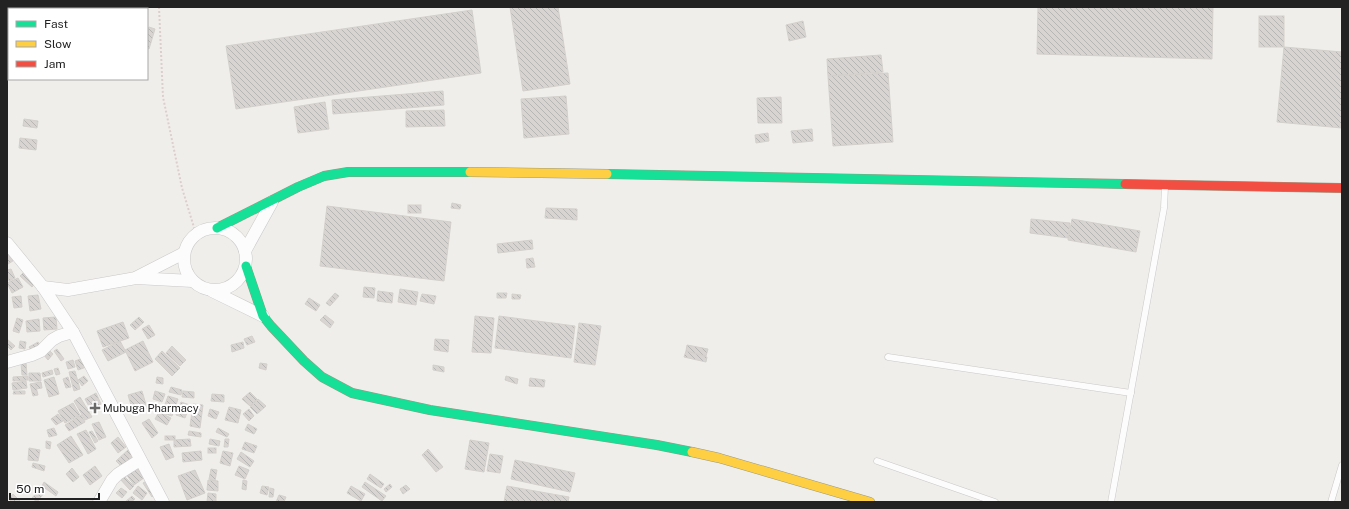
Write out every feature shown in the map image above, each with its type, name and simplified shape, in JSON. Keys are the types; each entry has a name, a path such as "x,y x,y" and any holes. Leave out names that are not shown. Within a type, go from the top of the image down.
{"street":[{"path":"217,228 272,202 298,187 324,176 348,172 433,171 1342,188"},
{"path":"245,251 272,202"},
{"path":"263,316 246,266 245,251 238,238 225,230 217,228 210,228 196,234 186,246 184,253 184,268 192,281 204,289 212,291 263,316 286,342 322,377 352,393 430,410 657,445 718,458 870,502"},
{"path":"7,243 43,287 73,332 163,502"},
{"path":"136,278 184,253"},
{"path":"212,291 220,291 234,285 239,280 246,266"},
{"path":"43,287 68,290 136,278 192,281"},
{"path":"7,362 32,356 52,340 59,336 73,332"},
{"path":"99,502 112,480 118,474 140,460"}],"lane":[{"path":"1111,502 1164,208 1165,185"},
{"path":"888,357 1130,393"},
{"path":"877,461 995,502"},
{"path":"1331,502 1342,465"}],"path":[{"path":"159,7 163,97 182,188 196,234"}],"building":[{"path":"510,7 558,7 570,84 523,91"},
{"path":"1038,7 1213,7 1212,59 1037,54"},
{"path":"472,10 481,73 236,109 226,46"},
{"path":"1259,16 1284,16 1284,47 1259,47"},
{"path":"803,21 806,37 789,41 786,25"},
{"path":"149,27 155,29 149,49 148,48"},
{"path":"1284,47 1342,52 1342,128 1277,122"},
{"path":"881,55 883,72 828,76 827,59"},
{"path":"888,73 893,142 833,146 828,76"},
{"path":"443,91 444,105 333,114 332,100"},
{"path":"566,96 569,134 524,138 521,99"},
{"path":"781,97 782,123 758,123 757,98"},
{"path":"325,102 329,129 298,133 294,107"},
{"path":"444,110 445,126 406,127 406,111"},
{"path":"24,119 38,121 37,128 23,126"},
{"path":"812,129 813,141 793,143 791,131"},
{"path":"768,133 769,141 756,143 755,135"},
{"path":"20,138 37,140 36,150 19,148"},
{"path":"452,203 461,205 460,209 451,208"},
{"path":"408,205 421,205 421,213 408,213"},
{"path":"327,206 451,222 444,281 320,266"},
{"path":"546,208 577,209 577,220 545,218"},
{"path":"1031,219 1070,223 1068,238 1030,233"},
{"path":"1072,219 1140,231 1136,252 1068,240"},
{"path":"532,240 533,249 498,253 497,244"},
{"path":"7,247 16,259 8,264 7,263"},
{"path":"533,258 535,267 527,268 526,259"},
{"path":"11,269 15,278 9,281 7,270"},
{"path":"26,270 38,281 32,287 20,276"},
{"path":"18,278 23,287 12,293 7,283"},
{"path":"364,287 375,288 374,298 363,297"},
{"path":"400,289 418,292 416,305 398,302"},
{"path":"378,291 393,293 392,303 377,301"},
{"path":"335,293 339,296 330,306 326,303"},
{"path":"497,293 507,293 506,298 497,298"},
{"path":"422,294 436,296 434,304 420,301"},
{"path":"512,294 521,295 520,299 512,299"},
{"path":"38,295 41,309 30,311 28,296"},
{"path":"21,296 22,307 14,308 12,297"},
{"path":"309,298 320,305 316,311 305,304"},
{"path":"325,315 334,322 330,328 320,320"},
{"path":"475,316 494,318 491,353 472,352"},
{"path":"499,316 575,326 571,358 495,348"},
{"path":"56,317 57,329 44,330 43,318"},
{"path":"139,317 144,322 135,330 130,325"},
{"path":"17,318 23,320 19,333 13,331"},
{"path":"39,319 40,331 27,332 26,321"},
{"path":"123,322 129,338 103,347 97,331"},
{"path":"579,323 601,326 595,365 574,362"},
{"path":"149,325 155,335 148,339 142,329"},
{"path":"252,336 255,342 247,345 244,339"},
{"path":"7,339 15,346 11,350 7,346"},
{"path":"435,339 449,340 448,352 434,350"},
{"path":"20,341 26,342 25,349 19,348"},
{"path":"120,341 126,352 108,361 102,350"},
{"path":"143,341 153,362 135,371 125,350"},
{"path":"38,342 40,345 31,350 29,347"},
{"path":"243,342 244,348 232,352 231,345"},
{"path":"687,345 708,349 706,356 686,351"},
{"path":"172,346 186,360 180,366 166,353"},
{"path":"57,349 64,359 61,361 54,351"},
{"path":"49,350 53,354 48,360 44,355"},
{"path":"162,351 180,368 172,376 155,359"},
{"path":"686,351 707,357 706,362 684,357"},
{"path":"86,357 89,366 78,370 75,361"},
{"path":"73,360 75,367 68,369 66,362"},
{"path":"21,363 26,363 27,375 22,375"},
{"path":"260,363 267,364 266,370 259,368"},
{"path":"433,365 444,367 444,372 433,370"},
{"path":"58,368 60,374 56,375 54,369"},
{"path":"52,370 53,374 43,377 42,373"},
{"path":"75,371 80,389 74,391 69,372"},
{"path":"29,373 40,373 41,381 29,381"},
{"path":"28,376 28,380 13,381 13,377"},
{"path":"84,376 88,381 82,386 78,380"},
{"path":"506,376 518,379 517,384 505,380"},
{"path":"54,377 59,394 49,397 44,380"},
{"path":"68,377 71,387 66,388 63,379"},
{"path":"157,377 163,378 163,384 156,383"},
{"path":"530,378 545,380 544,387 529,386"},
{"path":"26,381 27,388 13,390 12,383"},
{"path":"41,382 42,388 36,389 35,383"},
{"path":"35,383 38,395 33,396 30,384"},
{"path":"171,387 182,390 181,395 169,392"},
{"path":"14,391 25,391 25,394 13,394"},
{"path":"142,391 147,408 133,412 128,395"},
{"path":"155,391 165,394 162,402 153,399"},
{"path":"183,391 194,392 194,398 182,397"},
{"path":"250,392 257,399 250,406 242,399"},
{"path":"96,393 101,404 91,410 85,399"},
{"path":"212,394 224,395 224,402 211,401"},
{"path":"168,396 178,399 172,416 162,413"},
{"path":"80,397 92,417 85,420 74,401"},
{"path":"258,399 266,406 257,414 250,407"},
{"path":"181,402 190,405 185,418 176,415"},
{"path":"73,403 80,415 65,423 58,411"},
{"path":"193,404 203,405 200,428 190,426"},
{"path":"229,407 241,410 238,423 225,420"},
{"path":"210,409 219,412 216,419 208,416"},
{"path":"249,409 254,416 249,421 243,414"},
{"path":"159,412 171,418 167,425 155,419"},
{"path":"58,414 63,421 56,425 51,419"},
{"path":"81,415 85,422 69,431 65,425"},
{"path":"149,419 158,433 152,438 142,423"},
{"path":"99,422 106,437 99,440 92,424"},
{"path":"248,424 257,429 254,434 245,430"},
{"path":"54,428 57,435 49,437 47,430"},
{"path":"218,428 229,434 227,437 216,432"},
{"path":"86,430 96,449 88,454 77,434"},
{"path":"92,431 98,441 95,443 89,432"},
{"path":"189,431 201,433 201,437 188,435"},
{"path":"71,436 83,455 69,463 57,445"},
{"path":"165,436 175,436 175,440 165,440"},
{"path":"118,437 126,447 118,453 111,443"},
{"path":"190,439 191,446 174,447 174,440"},
{"path":"210,439 220,441 219,446 209,444"},
{"path":"225,439 229,439 228,447 224,447"},
{"path":"470,440 489,443 484,472 465,469"},
{"path":"46,441 51,442 50,449 46,448"},
{"path":"245,442 257,446 254,453 242,449"},
{"path":"169,444 174,457 166,460 160,447"},
{"path":"29,448 40,450 38,461 28,460"},
{"path":"208,448 216,448 216,453 208,453"},
{"path":"129,449 136,457 123,468 116,461"},
{"path":"428,449 443,467 436,472 422,455"},
{"path":"201,451 202,460 183,462 182,453"},
{"path":"223,451 233,453 230,466 220,463"},
{"path":"241,452 254,461 250,467 237,459"},
{"path":"490,454 503,456 500,473 487,471"},
{"path":"515,460 575,473 570,492 511,479"},
{"path":"33,463 45,466 44,471 32,467"},
{"path":"139,464 148,475 134,485 126,474"},
{"path":"95,466 102,476 90,485 83,475"},
{"path":"239,466 249,470 245,479 235,475"},
{"path":"72,468 79,477 73,482 66,474"},
{"path":"211,469 217,470 215,481 209,479"},
{"path":"195,470 205,493 187,500 178,476"},
{"path":"370,474 384,484 381,488 367,479"},
{"path":"124,476 134,486 130,490 120,479"},
{"path":"148,480 157,493 152,497 143,483"},
{"path":"208,480 218,481 218,491 207,490"},
{"path":"243,480 247,481 246,490 242,489"},
{"path":"44,482 58,492 56,496 42,486"},
{"path":"365,482 386,496 382,501 362,487"},
{"path":"390,484 392,487 386,492 384,489"},
{"path":"406,485 410,489 403,494 400,489"},
{"path":"138,486 147,493 142,500 133,493"},
{"path":"262,486 269,487 267,495 260,493"},
{"path":"351,486 365,494 361,501 347,493"},
{"path":"507,486 569,497 568,502 504,502"},
{"path":"121,488 127,492 122,498 116,493"},
{"path":"270,488 274,489 273,497 269,497"},
{"path":"40,489 44,493 37,502 32,498"},
{"path":"208,493 216,494 216,502 207,502"},
{"path":"13,494 20,501 12,502 9,499"},
{"path":"279,495 286,497 284,502 276,502"},
{"path":"132,496 135,499 131,502 125,502"}],"traffic: fast":[{"path":"217,228 298,187 324,176 348,172 470,172"},
{"path":"607,174 1125,184"},
{"path":"246,266 263,316 271,326 304,361 322,377 352,393 430,410 657,445 692,452"}],"traffic: slow":[{"path":"470,172 607,174"},
{"path":"692,452 719,458 870,502"}],"traffic: jam":[{"path":"1125,184 1342,188"}],"place":[{"name":"Mubuga Pharmacy","path":"95,408"}]}
